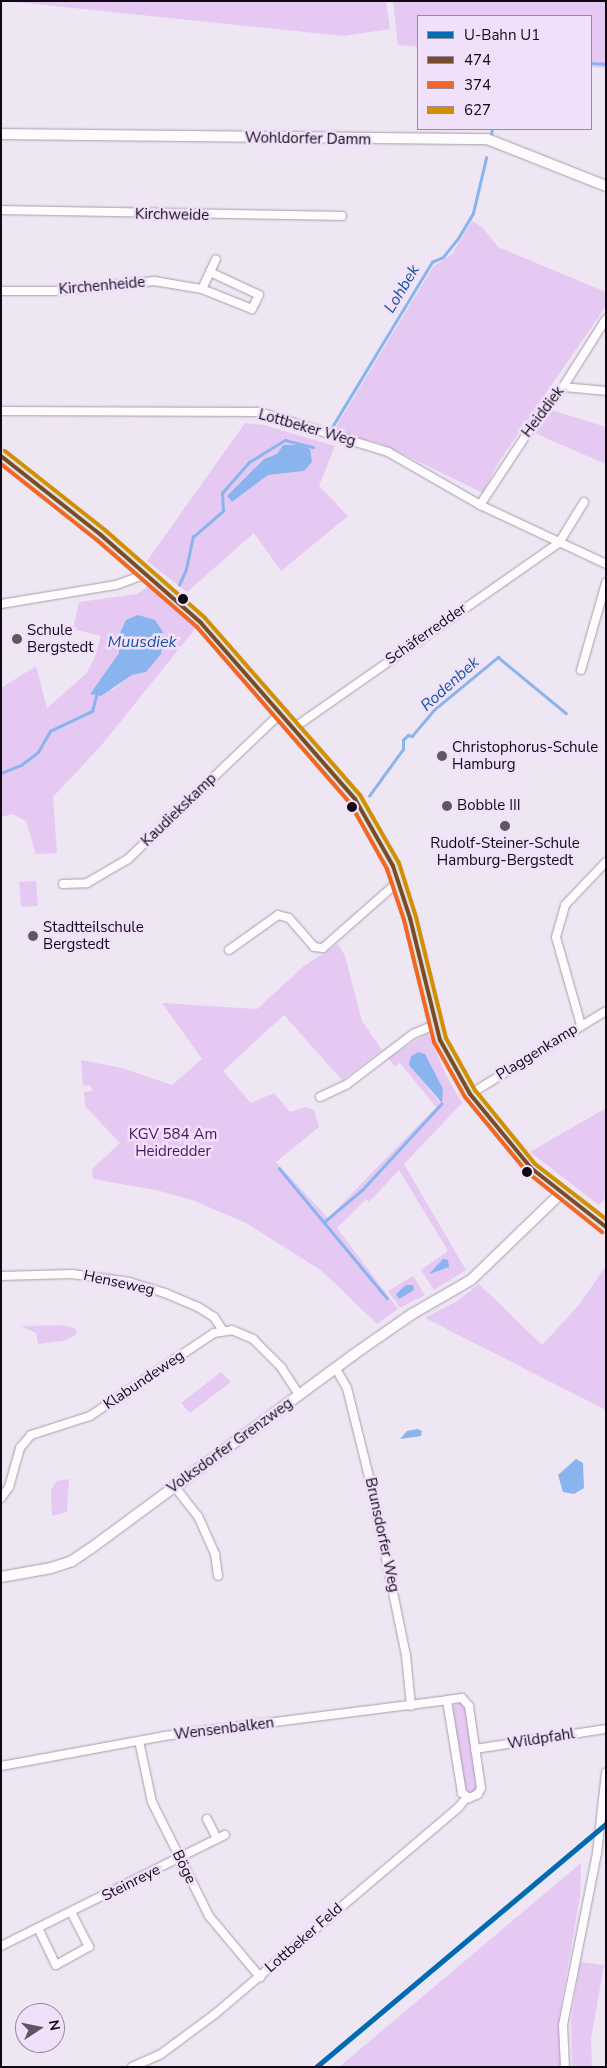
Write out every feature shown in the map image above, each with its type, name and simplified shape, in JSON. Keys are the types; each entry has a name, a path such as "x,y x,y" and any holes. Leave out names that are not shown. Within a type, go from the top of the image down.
{"main road":[{"path":"1,456 147,574 202,624 282,712 358,804 376,832 399,881 436,1024 446,1053 470,1094 526,1164 606,1227"}],"street":[{"name":"Wohldorfer Damm","path":"1,134 487,139 606,186"},
{"name":"Kirchweide","path":"1,210 342,216"},
{"path":"202,289 216,259"},
{"name":"Kirchenheide","path":"1,291 56,290 154,281 202,289 252,309 259,295 210,272"},
{"name":"Heiddiek","path":"480,505 534,423 563,387 606,319"},
{"path":"563,387 606,391"},
{"name":"Lottbeker Weg","path":"1,411 259,412 388,452 480,505 606,564"},
{"path":"559,543 584,502"},
{"name":"Schäferredder","path":"295,727 559,543"},
{"path":"1,604 116,585 147,574"},
{"path":"581,670 606,583"},
{"name":"Kaudiekskamp","path":"63,884 87,883 128,859 282,712"},
{"path":"581,1025 556,937 565,905 606,862"},
{"path":"229,950 278,915 289,918 314,947 323,948 399,881"},
{"name":"Plaggenkamp","path":"470,1094 606,1011"},
{"path":"320,1097 346,1085 413,1034 436,1024"},
{"name":"Volksdorfer Grenzweg","path":"1,1577 72,1561 412,1314 470,1280 561,1193"},
{"name":"Henseweg","path":"1,1276 58,1273 129,1282 166,1293 198,1307 214,1317 223,1330"},
{"path":"223,1330 240,1332 254,1339 282,1367 300,1395"},
{"name":"Klabundeweg","path":"1,1498 9,1487 20,1448 31,1436 90,1416 202,1341 223,1330"},
{"name":"Brunsdorfer Weg","path":"336,1369 347,1388 371,1485 406,1655 411,1706"},
{"path":"175,1487 198,1516 216,1554 218,1576"},
{"path":"466,1798 462,1793 448,1700 462,1698 468,1702 475,1749"},
{"name":"Wensenbalken","path":"1,1766 139,1741 448,1700"},
{"name":"Wildpfahl","path":"475,1749 606,1729"},
{"name":"Böge","path":"139,1741 149,1792 210,1918 260,1977"},
{"name":"Lottbeker Feld","path":"132,2067 178,2043 260,1977 458,1808 466,1798 478,1794 482,1790 475,1749"},
{"path":"565,2067 562,2025 597,1853 606,1786 606,1772"},
{"path":"207,1820 217,1839"},
{"name":"Steinreye","path":"1,1946 225,1834"},
{"path":"38,1928 56,1965 89,1947 71,1912"}],"green space":[{"path":"6,1 386,1 390,29 343,36"},
{"path":"393,1 606,1 606,68 592,67 592,15 417,15 417,47 398,45"},
{"path":"472,221 482,227 498,247 606,292 606,306 498,463 483,493 380,443 332,433 433,267 452,254"},
{"path":"551,410 606,427 606,464 532,432"},
{"path":"245,423 264,425 335,446 319,486 348,516 281,571 254,533 187,592 147,561","holes":["283,445 304,471 268,475 232,502 228,496 264,459 277,454"]},
{"path":"153,583 199,624 100,747 53,797 57,853 36,854 26,821 12,814 1,817 1,688 36,666 47,708 86,674 95,657 101,636 73,629 79,602 137,594","holes":["119,653 146,672 132,675 112,690 90,694"]},
{"path":"36,881 38,906 21,907 19,882"},
{"name":"KGV 584 Am Heidredder","path":"338,944 345,956 362,1021 382,1050 342,1080 284,1015 223,1071 251,1103 274,1093 290,1112 305,1107 314,1110 319,1127 276,1162 328,1218 436,1107 400,1063 395,1067 388,1058 428,1033 446,1075 462,1103 404,1164 466,1270 434,1290 421,1270 448,1251 399,1170 369,1202 366,1199 337,1228 398,1309 377,1324 322,1271 246,1223 192,1200 160,1191 93,1179 92,1169 120,1143 85,1106 84,1092 92,1091 91,1085 83,1086 81,1060 122,1068 172,1085 202,1059 162,1003 257,1009 304,966","holes":["422,1052 440,1103 416,1073 417,1053"]},
{"path":"606,1108 606,1197 599,1205 530,1152"},
{"path":"606,1266 606,1410 425,1318 457,1301 479,1284 542,1345 578,1306"},
{"path":"413,1276 425,1295 400,1308 388,1291"},
{"path":"64,1325 76,1329 76,1335 63,1341 38,1344 36,1333 21,1326"},
{"path":"221,1372 231,1382 190,1413 181,1403"},
{"path":"69,1479 67,1512 52,1516 51,1490 57,1481"},
{"path":"457,1702 465,1705 478,1786 477,1791 468,1795 464,1790 451,1710"},
{"path":"581,1863 580,1896 559,2018 562,2067 339,2067"},
{"path":"580,1962 604,1965 591,2039 592,2067 572,2067 571,2021"}],"water":[{"path":"283,445 299,445 310,449 312,462 304,471 268,475 232,502 227,496 264,459 277,454"},
{"name":"Muusdiek","path":"138,615 155,620 163,632 161,654 146,672 132,675 101,696 90,694 119,653 120,633 126,620"},
{"path":"419,1052 425,1054 443,1089 442,1103 409,1065 411,1056"},
{"path":"443,1259 448,1260 449,1267 429,1274"},
{"path":"406,1285 413,1285 414,1290 399,1299 396,1294"},
{"path":"417,1429 422,1431 421,1436 400,1439 407,1431"},
{"path":"576,1459 583,1463 584,1488 574,1494 563,1492 558,1475"}],"waterway":[{"name":"Lohbek","path":"592,63 606,64"},
{"name":"Lohbek","path":"491,135 492,130"},
{"name":"Lohbek","path":"329,432 432,262 443,257 457,240 473,213 486,158"},
{"name":"Lohbek","path":"179,585 186,569 193,537 223,511 222,493 249,462 285,440 313,447"},
{"name":"Rodenbek","path":"369,796 403,749 403,740 408,735 412,736 435,709 498,657 566,713"},
{"name":"Lohbek","path":"1,773 21,765 38,752 50,731 92,711 96,696"},
{"path":"324,1222 362,1190 441,1104"},
{"path":"279,1168 387,1298"}],"metro line":[{"name":"U1","path":"316,2067 606,1824"}],"transit line":[{"name":"627","path":"5,451 105,530 205,618 360,795 399,863 416,917 446,1038 475,1090 535,1164 606,1219"},
{"name":"474","path":"1,456 101,535 201,623 355,799 393,866 410,918 440,1040 470,1094 531,1168 606,1227"},
{"name":"374","path":"1,464 97,540 197,627 350,803 387,869 404,920 434,1042 465,1097 527,1172 602,1232"}],"place":[{"name":"Schule Bergstedt","path":"17,639"},
{"name":"Christophorus-Schule Hamburg","path":"442,756"},
{"name":"Bobble III","path":"447,806"},
{"name":"Rudolf-Steiner-Schule Hamburg-Bergstedt","path":"505,826"},
{"name":"Stadtteilschule Bergstedt","path":"33,936"}]}
